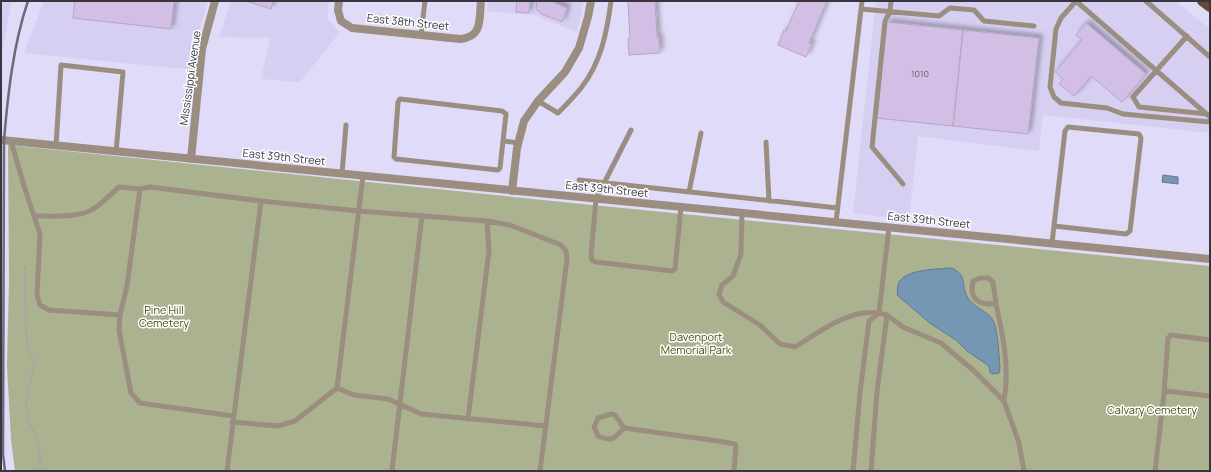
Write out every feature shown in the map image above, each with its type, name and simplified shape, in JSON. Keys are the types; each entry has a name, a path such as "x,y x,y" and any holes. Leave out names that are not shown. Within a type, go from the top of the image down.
{"main road":[{"path":"1202,1 1210,7"}],"street":[{"name":"Mississippi Avenue","path":"191,159 202,49 215,1"},
{"name":"East 38th Street","path":"339,1 338,10 341,21 352,28 460,39 474,35 478,29 481,1"},
{"path":"512,191 519,142 524,121 538,101 565,72 579,48 591,1"},
{"name":"East 39th Street","path":"1,140 1210,259"}],"lane":[{"path":"422,35 425,1"},
{"path":"538,101 558,113 582,87 595,66 602,48 611,1"},
{"path":"836,222 862,1"},
{"path":"891,1 890,12 885,21 872,147 903,184"},
{"path":"1208,116 1076,1 1061,18 1056,29 1050,87 1054,97 1061,102 1107,108 1124,114 1210,122"},
{"path":"1146,1 1210,57"},
{"path":"861,9 939,16 950,8 965,9 974,10 984,21 1034,26"},
{"path":"1187,36 1133,97 1139,107 1208,116"},
{"path":"56,146 61,65 123,72 116,152"},
{"path":"400,99 502,110 506,114 504,141 500,168 498,170 396,159 394,157 398,102 400,99"},
{"path":"342,174 346,125"},
{"path":"1052,244 1054,226 1065,131 1068,127 1139,134 1141,138 1130,231 1126,234 1054,226"},
{"path":"631,130 596,199 591,255 592,260 596,262 672,271 675,269 681,207"},
{"path":"689,192 701,133"},
{"path":"11,141 40,234 37,295 40,305 49,310 120,315"},
{"path":"504,141 519,142"},
{"path":"766,142 769,201"},
{"path":"232,422 278,426 295,421 337,388 363,176"},
{"path":"578,180 838,208"},
{"path":"35,216 77,214 92,210 119,187 140,189 150,187 358,211 487,221 510,226 561,245 566,251 567,258 540,471"},
{"path":"140,189 127,286 120,315 119,330 131,393 140,403 233,416"},
{"path":"227,471 261,201"},
{"path":"742,213 741,254 733,276 722,285 719,294 723,302 760,325 780,344 795,347 831,325 852,316 864,313 879,313 887,315 903,327 941,343 973,370 1004,401 1018,443 1024,471"},
{"path":"392,471 422,215"},
{"path":"468,419 489,251 487,221"},
{"path":"854,471 860,392 869,321 879,313 889,228"},
{"path":"996,304 985,304 978,302 972,289 973,281 980,278 988,278 993,282 1006,363 1007,384 1004,401"},
{"path":"871,471 877,392 887,315"},
{"path":"1155,471 1164,394 1168,338 1171,335 1210,340"},
{"path":"337,388 354,395 388,399 421,414 546,426"},
{"path":"1164,394 1166,391 1210,396"},
{"path":"624,428 612,439 608,440 598,436 594,426 598,418 611,414 615,415 624,428 735,444 734,471"}],"path":[{"path":"25,267 27,343 34,362 26,402 28,419 38,441 40,471"}],"shaded area":[{"path":"1,1 12,1 1,56"},
{"path":"44,1 208,1 197,37 195,70 24,53"},
{"path":"231,1 329,1 327,19 340,32 300,82 261,79 270,38 219,37"},
{"path":"488,1 584,1 577,32 534,15 487,11"},
{"path":"876,1 1176,1 1210,29 1210,133 1043,115 1039,151 918,136 909,220 853,213"}],"green space":[{"path":"8,145 582,204 1210,266 1210,471 15,471 11,440 7,366 9,281"}],"water":[{"path":"1163,175 1178,177 1178,184 1162,182"},
{"path":"952,268 961,274 965,291 972,303 986,313 994,323 999,350 999,373 992,374 989,366 967,351 956,340 931,324 897,295 899,282 909,274 923,270"}],"building":[{"path":"75,1 174,1 171,29 73,18"},
{"path":"246,1 273,1 271,9"},
{"path":"517,1 530,1 529,13 516,12"},
{"path":"537,1 551,1 567,8 562,22 541,14 536,9"},
{"path":"628,1 655,1 657,37 659,37 660,53 629,55 628,39 630,39"},
{"path":"799,1 827,1 809,43 812,44 806,57 778,45"},
{"path":"887,22 963,30 953,126 877,118"},
{"path":"1086,23 1146,74 1122,102 1091,76 1074,96 1059,84 1063,79 1055,72 1082,40 1076,35"},
{"path":"963,30 1039,38 1028,134 953,126"}],"railway":[{"path":"5,471 3,454 4,140 9,87 15,52 18,35 28,1"}],"park label":[{"name":"Pine Hill Cemetery","path":"164,316"},
{"name":"Davenport Memorial Park","path":"696,343"},
{"name":"Calvary Cemetery","path":"1152,410"}]}
